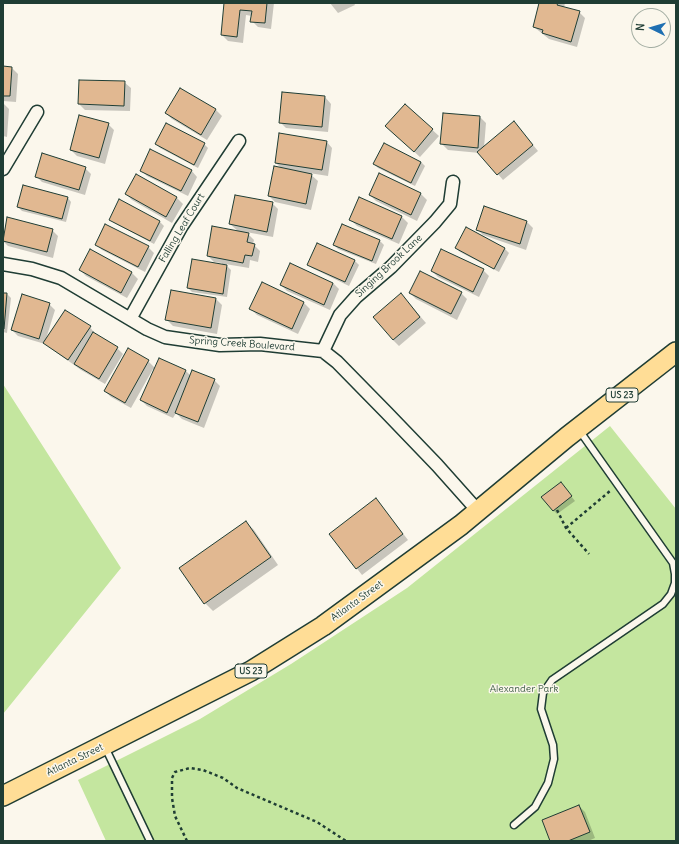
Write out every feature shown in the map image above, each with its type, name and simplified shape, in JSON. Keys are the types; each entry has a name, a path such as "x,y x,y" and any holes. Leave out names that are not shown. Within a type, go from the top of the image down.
{"main road":[{"name":"Atlanta Street","path":"3,796 251,671 323,626 478,511 578,429 676,352"}],"street":[{"path":"3,169 37,112"},
{"name":"Falling Leaf Court","path":"130,319 181,227 239,141"},
{"name":"Singing Brook Lane","path":"323,351 340,314 356,297 391,267 436,222 450,204 453,182"},
{"name":"Spring Creek Boulevard","path":"3,264 32,269 61,278 147,329 164,337 220,345 260,344 323,351"},
{"path":"323,351 337,362 387,413 437,465 478,511"}],"lane":[{"path":"514,825 535,807 548,783 554,759 553,745 541,709 543,693 552,680 664,604 671,594 675,583 673,563 578,429"},
{"path":"104,746 150,841"}],"path":[{"path":"566,528 617,484"},
{"path":"557,510 566,528 589,554"},
{"path":"187,841 175,816 172,798 172,778 175,772 190,768 203,770 223,778 238,788 317,822 346,841"}],"green space":[{"path":"3,384 121,568 3,714"},
{"name":"Alexander Park","path":"610,426 676,509 676,841 106,841 78,780 200,719 291,664 407,588"}],"building":[{"path":"224,3 267,3 265,23 250,22 252,11 240,10 237,37 221,35"},
{"path":"539,3 558,3 557,5 580,11 571,42 542,33 543,30 533,27"},
{"path":"3,66 12,67 10,96 3,96"},
{"path":"79,80 125,81 124,106 78,104"},
{"path":"180,88 216,109 201,135 165,113"},
{"path":"282,92 325,96 322,127 279,123"},
{"path":"405,104 433,129 414,152 385,126"},
{"path":"443,113 480,116 478,148 440,144"},
{"path":"79,115 109,123 99,158 70,150"},
{"path":"514,121 533,145 497,175 477,152"},
{"path":"166,123 205,143 194,165 155,144"},
{"path":"279,133 327,141 322,170 275,163"},
{"path":"384,143 421,162 411,183 373,164"},
{"path":"150,149 192,170 181,191 140,171"},
{"path":"42,153 86,167 79,190 35,177"},
{"path":"274,166 312,174 306,204 268,196"},
{"path":"379,173 421,193 411,215 369,195"},
{"path":"136,174 177,197 166,217 125,194"},
{"path":"23,185 68,197 62,219 17,207"},
{"path":"235,195 273,202 267,232 229,224"},
{"path":"359,197 402,216 392,239 349,220"},
{"path":"119,199 160,221 150,241 109,220"},
{"path":"484,206 527,221 520,244 476,230"},
{"path":"7,217 53,229 47,252 3,241"},
{"path":"105,224 149,246 138,267 95,245"},
{"path":"342,224 380,240 372,261 333,245"},
{"path":"212,226 249,233 247,242 255,244 252,256 245,255 243,263 207,256"},
{"path":"466,227 505,248 494,269 455,248"},
{"path":"317,243 355,260 345,282 307,265"},
{"path":"90,249 132,272 121,293 79,270"},
{"path":"441,249 484,269 473,292 431,271"},
{"path":"192,259 227,265 223,294 187,288"},
{"path":"290,263 333,283 324,305 280,285"},
{"path":"420,271 462,292 451,314 409,293"},
{"path":"262,282 304,302 292,329 249,309"},
{"path":"171,290 216,298 211,328 165,320"},
{"path":"3,293 7,293 4,329 3,329"},
{"path":"401,293 420,317 393,340 373,317"},
{"path":"22,294 50,303 39,339 11,330"},
{"path":"65,310 91,326 68,360 43,343"},
{"path":"93,332 118,347 99,379 74,364"},
{"path":"128,348 149,360 125,403 104,391"},
{"path":"159,358 186,370 167,413 140,400"},
{"path":"192,370 215,379 198,422 175,413"},
{"path":"561,482 572,496 553,511 541,497"},
{"path":"376,498 403,534 356,569 329,534"},
{"path":"246,521 271,557 204,604 179,568"},
{"path":"579,805 590,832 568,841 550,841 542,820"}]}
